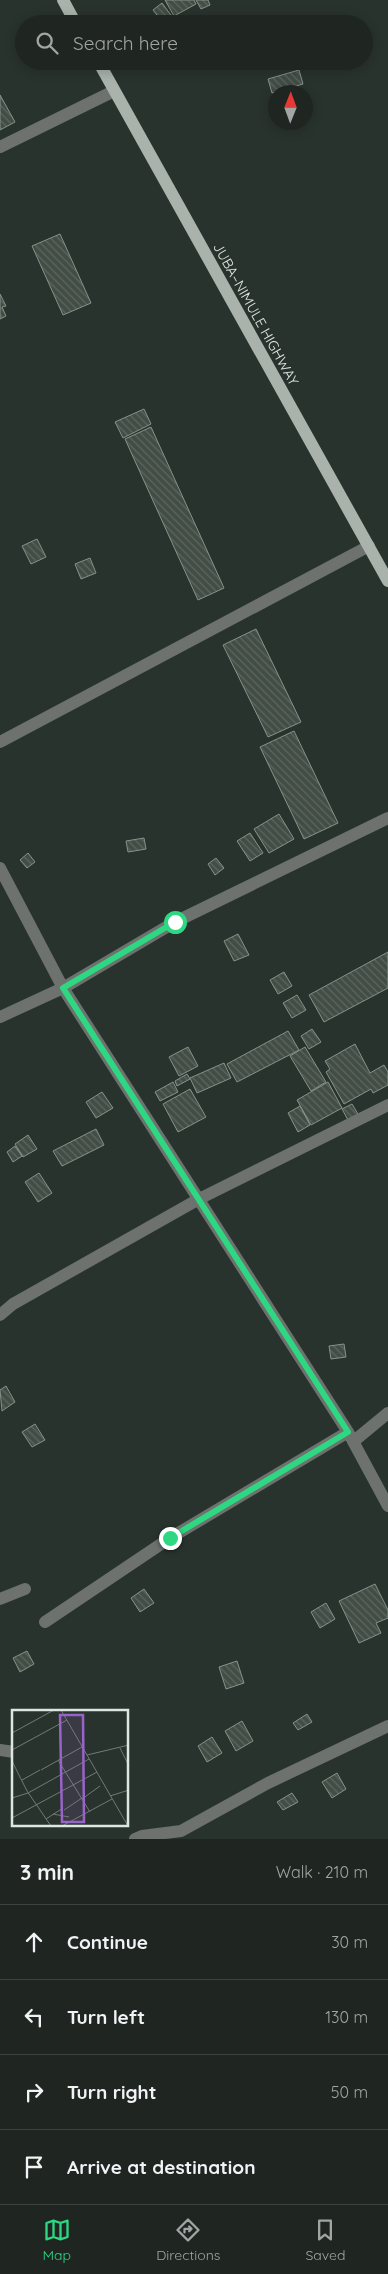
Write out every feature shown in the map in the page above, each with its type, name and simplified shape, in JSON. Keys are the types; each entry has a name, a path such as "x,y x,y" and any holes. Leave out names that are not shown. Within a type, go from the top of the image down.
{"main road":[{"path":"63,0 71,15"},
{"name":"JUBA–NIMULE HIGHWAY","path":"103,70 388,581"}],"street":[{"path":"0,147 114,91"},
{"path":"0,742 369,546"},
{"path":"0,1017 63,988 175,922 388,818"},
{"path":"0,868 63,988 351,1436 388,1506"},
{"path":"0,1314 13,1304 199,1199 388,1105"},
{"path":"45,1622 170,1538 351,1436 388,1413"},
{"path":"0,1599 25,1589"},
{"path":"135,1839 142,1836 181,1831 268,1783 388,1726"}],"building":[{"path":"165,0 194,0 196,4 173,15"},
{"path":"196,0 208,0 210,5 201,9"},
{"path":"162,3 171,15 157,15 153,10"},
{"path":"299,70 303,84 270,85 268,79"},
{"path":"0,95 15,122 0,130"},
{"path":"60,234 91,303 63,315 32,246"},
{"path":"0,294 6,306 2,307 6,316 0,319"},
{"path":"144,409 151,424 123,438 115,422"},
{"path":"151,427 224,588 198,600 125,439"},
{"path":"37,539 46,557 31,564 22,546"},
{"path":"90,558 96,573 81,579 75,564"},
{"path":"256,629 301,722 268,737 223,645"},
{"path":"294,731 338,823 304,839 260,747"},
{"path":"279,814 294,839 269,853 254,829"},
{"path":"250,833 263,853 250,861 237,841"},
{"path":"144,838 146,849 128,852 126,841"},
{"path":"28,853 35,862 27,868 20,860"},
{"path":"216,858 224,868 215,875 208,864"},
{"path":"238,934 249,955 234,961 224,941"},
{"path":"388,952 388,988 324,1022 309,995"},
{"path":"284,972 292,986 278,994 270,980"},
{"path":"297,995 306,1010 292,1018 283,1003"},
{"path":"312,1029 321,1042 309,1049 301,1036"},
{"path":"288,1031 299,1050 237,1082 227,1064"},
{"path":"355,1044 370,1073 384,1065 388,1072 388,1085 373,1093 371,1089 344,1104 326,1072 330,1069 325,1061"},
{"path":"188,1047 198,1066 179,1076 169,1057"},
{"path":"305,1047 326,1082 311,1091 290,1056"},
{"path":"224,1063 231,1078 197,1093 190,1078"},
{"path":"187,1074 190,1079 177,1086 175,1081"},
{"path":"173,1082 178,1092 160,1101 155,1092"},
{"path":"328,1082 342,1108 311,1125 297,1100"},
{"path":"190,1089 206,1117 178,1132 163,1104"},
{"path":"102,1092 113,1108 96,1118 86,1102"},
{"path":"352,1104 358,1114 348,1120 342,1109"},
{"path":"300,1106 310,1125 298,1132 288,1113"},
{"path":"96,1129 104,1145 62,1166 53,1151"},
{"path":"28,1135 37,1149 23,1157 15,1144"},
{"path":"15,1146 22,1156 13,1162 7,1152"},
{"path":"39,1173 52,1193 38,1202 25,1182"},
{"path":"344,1344 346,1357 331,1359 329,1346"},
{"path":"6,1386 15,1402 2,1411 0,1390"},
{"path":"35,1424 45,1440 32,1447 22,1432"},
{"path":"375,1584 388,1610 388,1618 376,1623 381,1633 359,1643 339,1601"},
{"path":"144,1589 154,1603 140,1612 131,1598"},
{"path":"326,1603 335,1619 320,1628 311,1612"},
{"path":"27,1651 34,1664 20,1672 13,1658"},
{"path":"237,1661 244,1683 226,1689 219,1667"},
{"path":"307,1714 312,1722 298,1730 293,1723"},
{"path":"242,1721 253,1741 236,1751 225,1731"},
{"path":"212,1737 222,1753 207,1762 198,1746"},
{"path":"337,1773 346,1789 332,1798 322,1782"},
{"path":"292,1793 298,1802 283,1810 277,1802"}],"route":[{"path":"170,1538 348,1432 63,988 175,922"}]}
